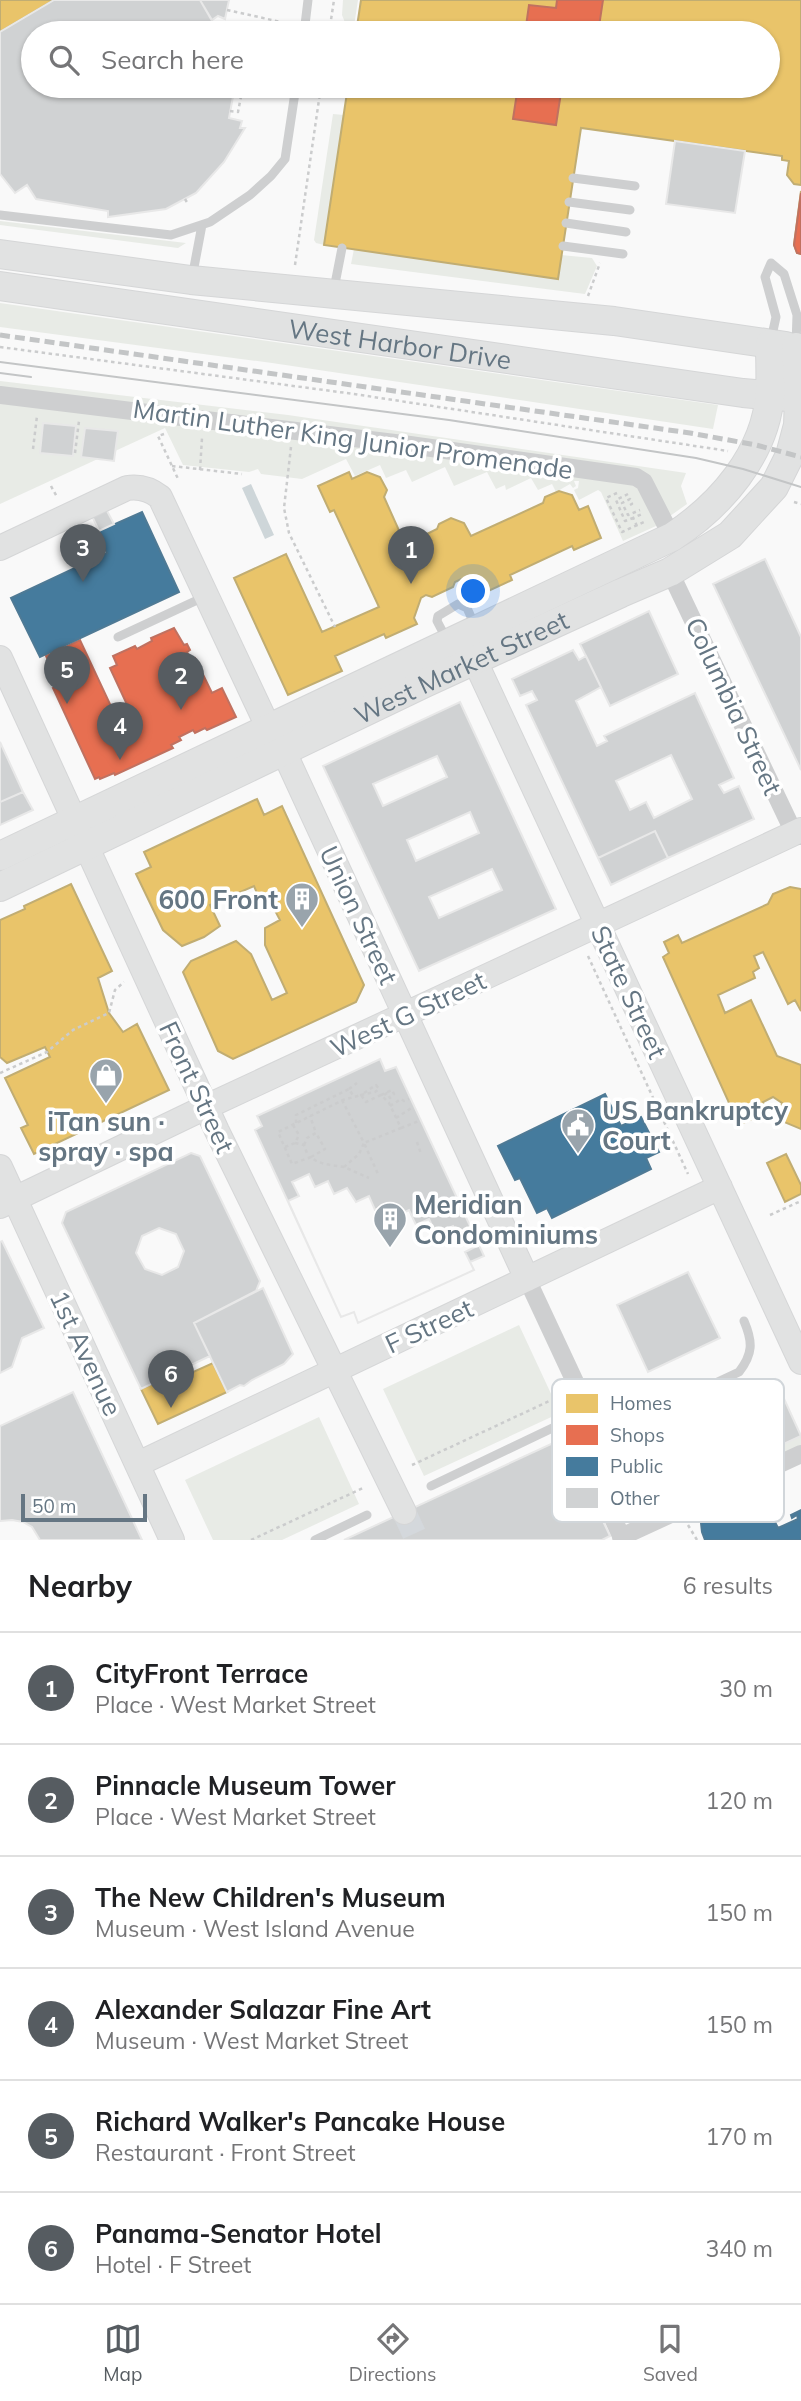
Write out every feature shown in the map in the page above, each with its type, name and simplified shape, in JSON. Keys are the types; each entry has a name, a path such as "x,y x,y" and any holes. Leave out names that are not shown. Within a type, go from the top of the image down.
{"main road":[{"name":"West Harbor Drive","path":"0,254 191,280 614,321 789,346"},
{"name":"West Harbor Drive","path":"0,286 800,399"},
{"name":"West Market Street","path":"276,741 448,642 538,602 666,526 705,514 737,478 756,445 770,395 789,346"},
{"name":"West Market Street","path":"0,887 80,834 276,741 475,661 670,572 730,535 774,488 790,455 798,425 800,399 789,346"},
{"path":"475,661 496,638 525,622 538,602"},
{"path":"440,676 448,664 463,654 473,642 477,629"},
{"name":"West Market Street","path":"0,856 80,834"}],"street":[{"name":"Martin Luther King Junior Promenade","path":"0,395 403,443 636,477 642,481"},
{"path":"642,481 666,526"},
{"name":"Union Street","path":"0,548 127,488 147,489 164,504 573,1379"},
{"name":"Columbia Street","path":"670,572 799,833"},
{"name":"Front Street","path":"0,658 206,1107 404,1512"},
{"name":"State Street","path":"475,661 801,1362"},
{"name":"West G Street","path":"8,1202 206,1107 799,833"},
{"name":"1st Avenue","path":"0,1167 8,1202 74,1329 172,1540"},
{"name":"F Street","path":"138,1464 720,1187"},
{"path":"784,1462 801,1454"},
{"path":"615,1522 622,1539 658,1522"}],"lane":[{"path":"305,21 308,0"},
{"path":"0,215 171,235 202,225 234,208 271,176 285,159 294,98"},
{"path":"573,177 635,186"},
{"path":"569,202 629,209"},
{"path":"566,223 626,232"},
{"path":"191,280 202,225"},
{"path":"563,246 623,254"},
{"path":"333,294 342,248"},
{"path":"771,262 784,274 797,314 789,346 776,317 765,277 771,262"},
{"path":"118,637 208,596"},
{"path":"724,1379 739,1372 748,1360 752,1348 744,1321"},
{"path":"431,1486 552,1428"},
{"path":"315,1540 368,1516"}],"path":[{"path":"331,21 334,0"},
{"path":"227,10 276,21"},
{"path":"230,111 239,112 241,98"},
{"path":"295,265 319,98"},
{"path":"185,199 188,204"},
{"path":"586,301 601,260"},
{"path":"0,347 354,394 734,452"},
{"path":"33,449 39,399"},
{"path":"75,453 81,404"},
{"path":"200,470 204,418"},
{"path":"168,432 158,436 179,481"},
{"path":"172,466 242,474"},
{"path":"289,467 284,508 289,533 335,627"},
{"path":"635,522 622,532 606,498 642,481"},
{"path":"51,486 57,498"},
{"path":"630,505 630,499 622,503 628,515 640,509 632,492 616,500 625,522 666,526"},
{"path":"794,502 801,504"},
{"path":"75,536 87,562"},
{"path":"588,957 688,1174"},
{"path":"0,1073 47,1052 74,1030 109,1013 115,990 127,979 143,971"},
{"path":"295,1143 298,1135 296,1115 357,1083"},
{"path":"310,1116 325,1149 292,1164 278,1132 295,1124 310,1116 342,1100 375,1092 379,1089 376,1084 361,1095"},
{"path":"349,1089 354,1097"},
{"path":"361,1095 366,1102 381,1096 390,1106 401,1128"},
{"path":"390,1106 401,1099 409,1099"},
{"path":"342,1100 378,1174"},
{"path":"396,1118 413,1107"},
{"path":"344,1167 359,1154 364,1143 419,1121"},
{"path":"316,1133 307,1138 304,1145 310,1157 369,1178"},
{"path":"298,1135 307,1138"},
{"path":"417,1142 421,1154"},
{"path":"285,1147 295,1143 304,1145"},
{"path":"770,1215 801,1200"},
{"path":"412,1465 552,1400"},
{"path":"251,1540 363,1488"}],"shaded area":[{"path":"343,0 358,0 355,21 344,21"},
{"path":"333,114 344,115 324,245 314,240"},
{"path":"0,221 186,243 178,248 0,225"},
{"path":"354,249 557,279 561,255 592,258 597,266 585,294 351,264"},
{"path":"0,303 718,405 713,429 272,363 0,327"},
{"path":"0,381 288,415 686,473 681,486 687,504 656,526 623,541 601,492 598,490 579,500 574,490 578,488 579,481 574,481 576,486 573,488 570,484 556,492 552,484 538,490 531,478 506,490 505,485 496,489 487,472 454,486 445,467 412,482 406,470 386,478 380,465 355,476 346,459 302,479 261,474 258,469 249,472 183,465 165,428 0,504"},
{"path":"251,484 274,535 265,539 242,488"},
{"path":"519,1325 552,1396 552,1417 424,1476 383,1389"},
{"path":"319,1417 359,1504 282,1540 213,1540 185,1480"},
{"path":"801,1436 801,1448 784,1456 784,1444"}],"building: Homes":[{"path":"0,0 54,0 0,32"},
{"path":"361,0 801,0 801,185 794,184 787,175 789,161 782,160 782,156 581,128 558,279 324,245 346,98 780,98 780,21 358,21"},
{"path":"801,191 801,254 797,253 794,245"},
{"path":"349,472 352,479 367,472 380,477 387,490 384,497 401,535 415,540 451,518 464,523 471,536 543,503 545,497 559,491 572,495 579,510 588,506 601,538 574,550 572,546 510,575 512,580 482,594 479,587 461,579 455,582 453,587 432,597 426,595 421,598 414,618 417,624 386,638 384,634 335,656 342,671 288,695 234,578 286,554 322,632 379,607 334,510 330,512 318,486"},
{"name":"600 Front","path":"257,799 264,815 282,806 364,985 356,1002 233,1059 218,1051 183,972 191,961 236,941 251,954 272,1000 287,993 265,945 265,928 280,920 271,903 263,907 254,886 210,905 220,926 204,937 182,946 163,930 136,874 151,867 144,852"},
{"path":"71,884 112,971 98,978 109,1013 123,1032 137,1024 169,1090 34,1154 21,1128 28,1125 5,1078 50,1057 45,1047 7,1063 0,1057 0,920"},
{"path":"790,887 801,889 801,1011 795,1000 788,1004 763,952 754,956 759,968 753,972 755,978 718,995 725,1013 751,1000 777,1056 801,1065 801,1129 777,1119 782,1103 773,1097 763,1102 767,1112 739,1125 663,957 669,953 664,942 678,935 682,943 768,904 773,894"},
{"path":"786,1154 801,1185 801,1194 785,1202 767,1163"},
{"path":"213,1363 227,1392 158,1424 141,1389 166,1377 169,1383"}],"building: Shops":[{"path":"557,0 603,0 600,21 527,21 529,5 556,8"},
{"path":"516,98 560,98 556,125 513,119"},
{"path":"801,193 801,254 797,253 794,245"},
{"path":"174,628 184,645 187,644 191,660 195,658 212,693 222,688 236,717 207,730 205,728 195,733 193,730 179,737 181,740 171,745 173,748 115,775 114,773 95,779 53,688 60,685 46,656 80,640 123,732 137,726 110,668 117,665 113,656 135,646 137,649 152,641 151,638"}],"building: Public":[{"path":"142,512 179,592 40,657 11,598 107,553 97,532"},
{"name":"US Bankruptcy Court","path":"605,1094 621,1126 641,1117 659,1152 646,1158 651,1169 552,1218 547,1208 537,1213 520,1178 515,1180 498,1146"},
{"path":"801,1510 801,1540 705,1540 701,1523 775,1522 778,1528 798,1519 797,1515 792,1518 791,1515"}],"building: Other":[{"path":"54,0 200,0 212,21 21,21 21,98 233,98 229,118 242,121 240,128 245,128 224,162 196,193 166,209 108,217 108,211 36,199 27,185 15,193 0,174 0,32"},
{"path":"200,0 229,0 225,19 218,16 212,20"},
{"path":"675,141 745,151 735,213 666,204"},
{"path":"43,423 76,426 73,456 40,453"},
{"path":"85,428 118,431 114,461 81,457"},
{"path":"106,509 114,524 99,531 92,516"},
{"path":"765,559 801,637 801,770 713,584"},
{"path":"649,611 678,674 610,706 580,644"},
{"path":"573,650 579,660 586,656 601,687 576,701 597,746 607,741 604,736 695,693 734,778 719,785 724,793 739,786 754,819 668,858 655,831 598,858 526,705 537,700 532,691 520,696 512,679","holes":["671,755 692,799 654,818 646,802 630,810 616,781"]},
{"path":"460,702 556,909 419,971 323,766","holes":["437,756 447,777 383,806 373,784","470,812 479,833 416,861 407,840","492,869 502,890 439,918 429,897"]},
{"path":"0,742 23,792 0,802"},
{"path":"23,792 33,810 0,825 0,802"},
{"path":"655,831 668,858 611,885 598,858"},
{"path":"380,1059 385,1071 396,1067 484,1256 470,1262 474,1270 358,1323 354,1312 341,1317 255,1130 262,1126 257,1116"},
{"path":"191,1153 200,1156 260,1281 256,1291 194,1323 210,1356 141,1389 62,1223 66,1212","holes":["159,1228 176,1234 184,1251 178,1267 162,1275 145,1269 136,1253 142,1236"]},
{"name":"Meridian Condominiums","path":"309,1174 315,1187 328,1181 334,1194 347,1188 356,1202 369,1196 375,1210 388,1204 394,1217 409,1210 416,1225 429,1219 436,1234 453,1226 459,1240 472,1234 477,1246 465,1252 474,1270 358,1323 354,1312 341,1317 288,1201 299,1196 292,1182"},
{"path":"2,1241 44,1328 22,1338 12,1367 0,1373 0,1242"},
{"path":"688,1272 720,1338 648,1372 617,1305"},
{"path":"263,1288 293,1354 284,1364 244,1386 240,1385 227,1392 194,1323"},
{"path":"73,1392 142,1540 40,1540 32,1527 23,1522 0,1521 0,1426"},
{"path":"784,1399 801,1436 784,1444"},
{"path":"552,1444 552,1522 603,1522 610,1536 602,1540 344,1540"}],"tunnel":[{"path":"404,1512 417,1540"}],"tram line":[{"path":"0,362 449,420 696,458 801,487"},
{"path":"0,373 31,377"}],"railway":[{"path":"0,335 690,433 756,445 801,457"}],"place":[{"name":"The New Children's Museum","path":"83,582"},
{"name":"CityFront Terrace","path":"411,584"},
{"name":"Richard Walker's Pancake House","path":"67,704"},
{"name":"Pinnacle Museum Tower","path":"181,710"},
{"name":"Alexander Salazar Fine Art","path":"120,760"},
{"name":"600 Front","path":"302,929"},
{"name":"iTan sun · spray · spa","path":"106,1105"},
{"name":"US Bankruptcy Court","path":"578,1155"},
{"name":"Meridian Condominiums","path":"390,1249"},
{"name":"Panama-Senator Hotel","path":"171,1408"}]}
